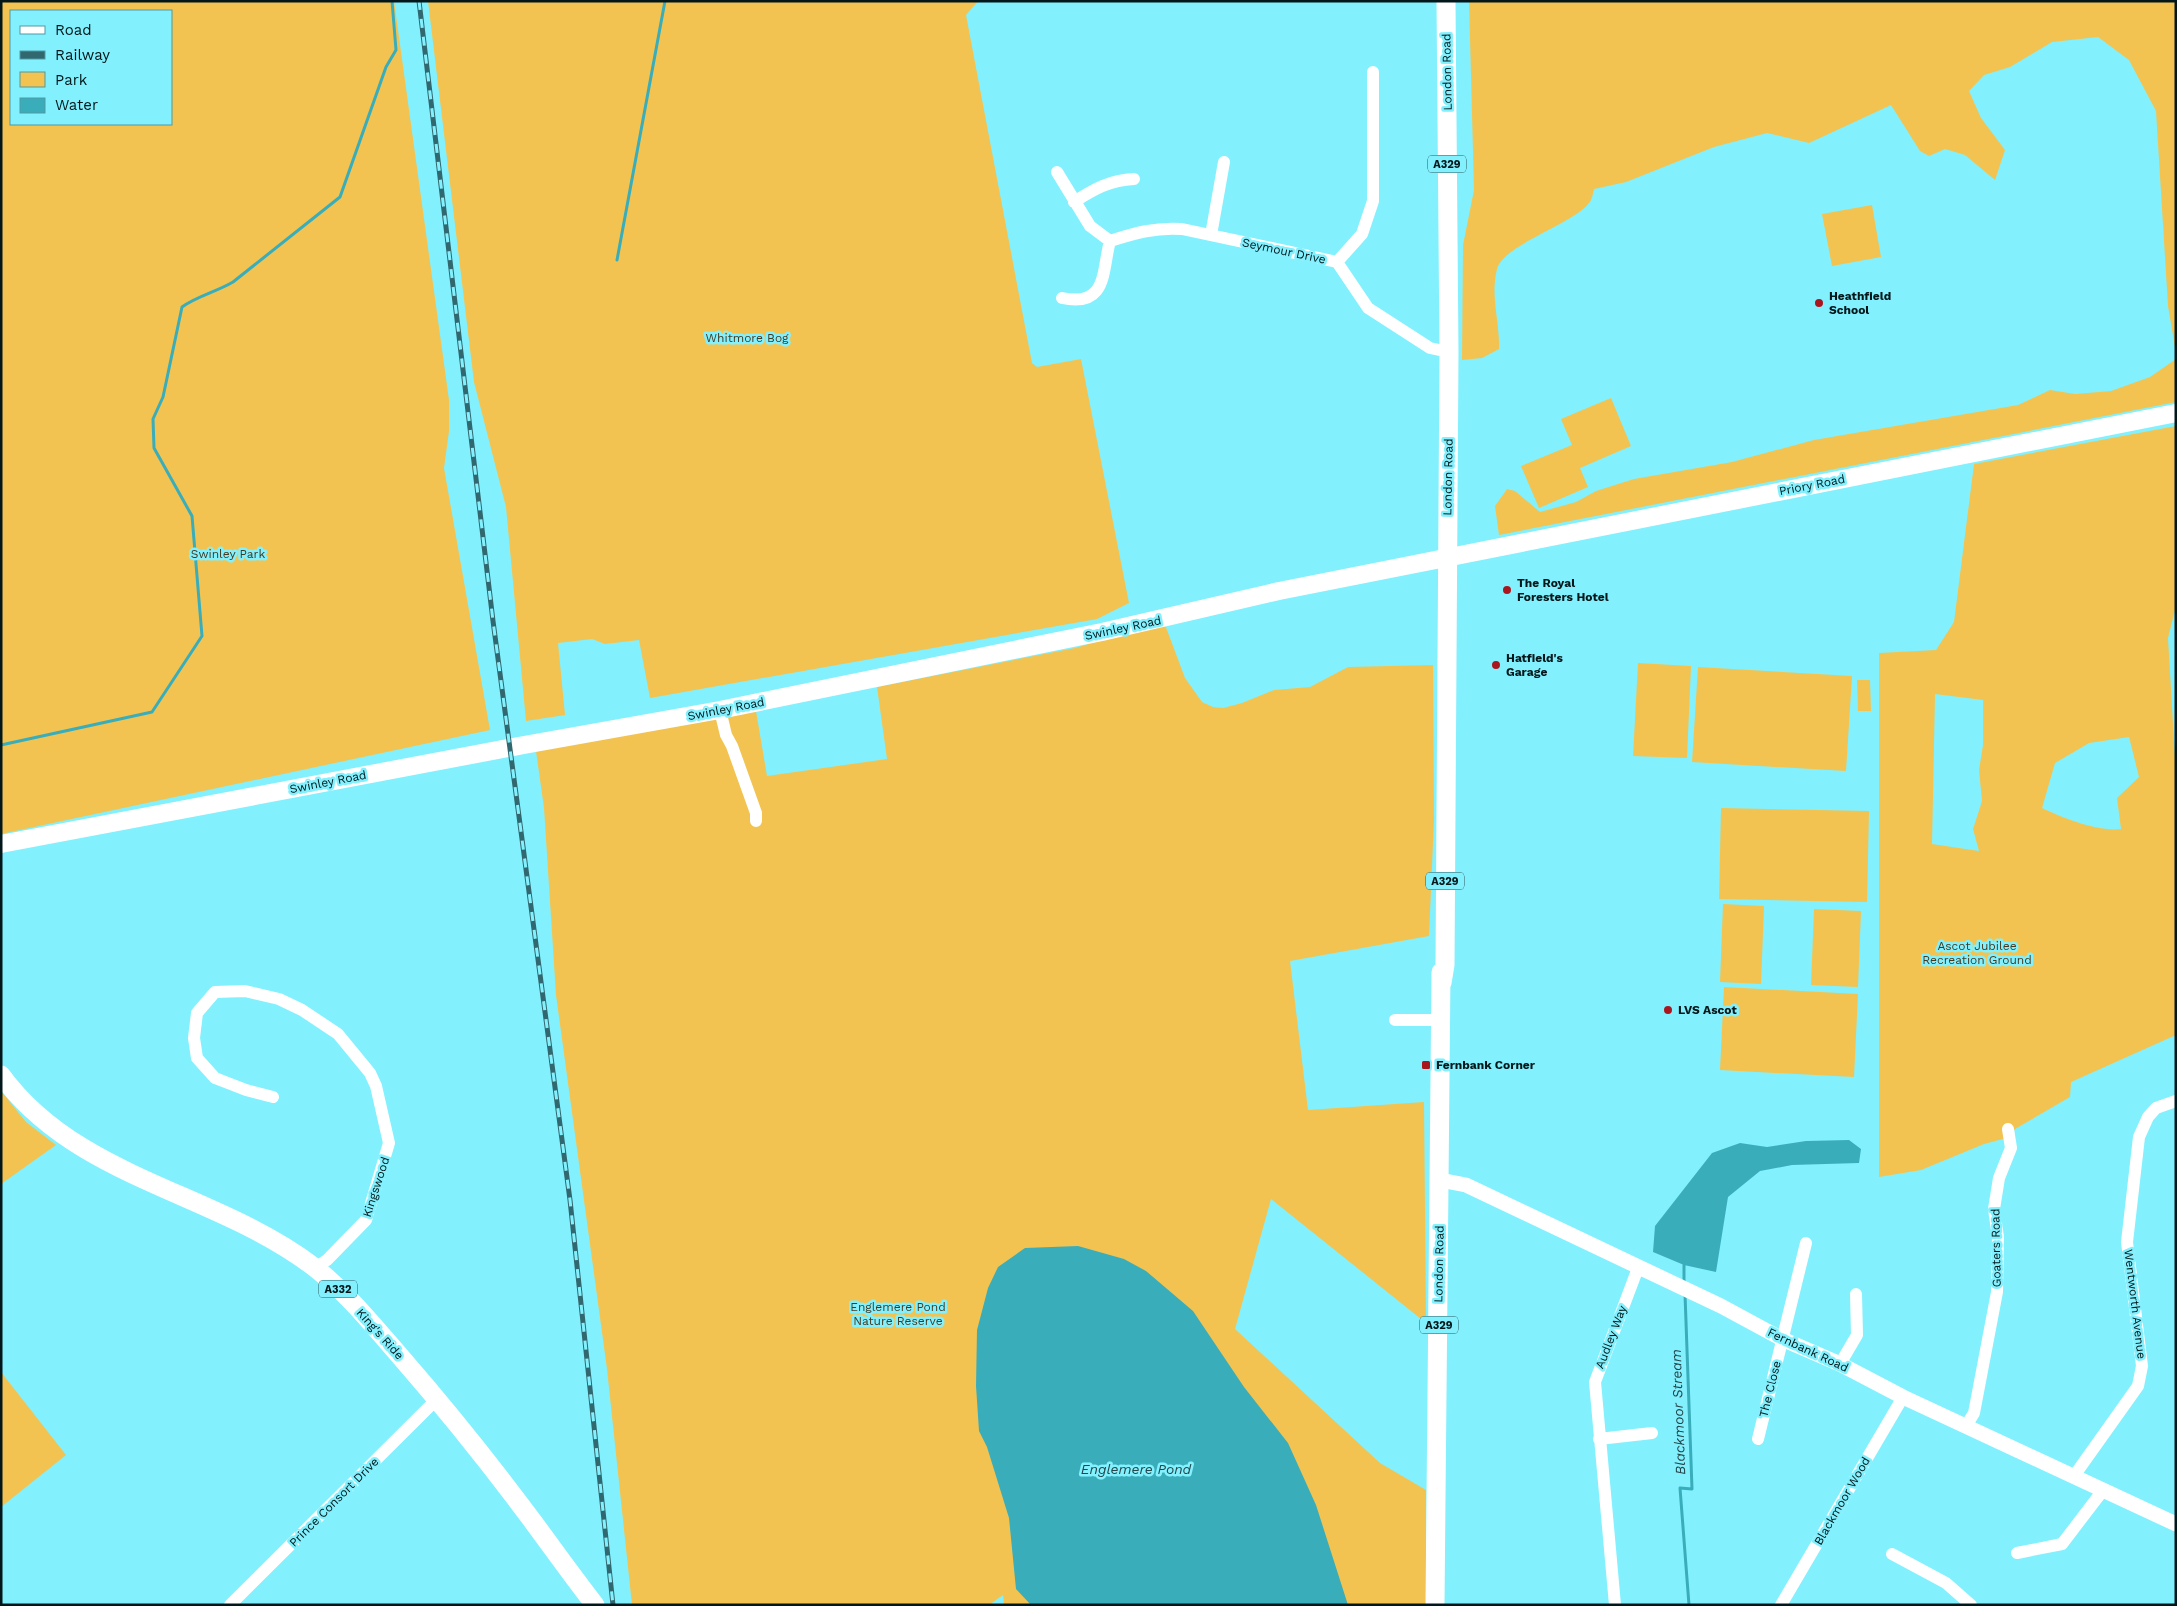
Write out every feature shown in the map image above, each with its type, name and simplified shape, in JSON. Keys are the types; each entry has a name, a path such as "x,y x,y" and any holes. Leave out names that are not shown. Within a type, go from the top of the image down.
{"main road":[{"name":"London Road","path":"1435,1605 1448,558 1449,352 1446,1"},
{"name":"Priory Road","path":"1448,558 2176,413"},
{"name":"Swinley Road","path":"1,844 494,750 720,710 1112,630 1279,591 1448,558"},
{"name":"King's Ride","path":"1,1075 26,1106 51,1127 81,1147 122,1170 271,1238 315,1268 344,1294 437,1399 593,1603"}],"street":[{"path":"1337,262 1362,234 1373,201 1373,72"},
{"path":"1211,235 1224,162"},
{"path":"1057,172 1090,226 1110,241 1106,273 1098,289 1075,301 1062,298"},
{"path":"1074,202 1102,185 1120,180 1134,179"},
{"name":"Seymour Drive","path":"1110,241 1142,230 1165,228 1211,235 1337,262 1368,308 1430,348 1449,352"},
{"path":"720,710 726,735 732,746 756,813 756,821"},
{"name":"Kingswood","path":"273,1098 215,1078 198,1058 194,1038 197,1013 216,992 245,991 280,999 302,1010 338,1034 370,1073 376,1086 389,1143 366,1220 327,1260 315,1268"},
{"path":"1396,1020 1441,1020"},
{"name":"Wentworth Avenue","path":"2074,1476 2138,1386 2142,1366 2127,1242 2139,1137 2148,1117 2156,1108 2176,1101"},
{"name":"Goaters Road","path":"1966,1426 1974,1413 1997,1292 1998,1237 1994,1209 1999,1178 2011,1148 2008,1129"},
{"name":"Fernbank Road","path":"1440,1180 1466,1185 1720,1306 1782,1339 1840,1364 1904,1397 2176,1524"},
{"name":"The Close","path":"1758,1439 1806,1243"},
{"name":"Audley Way","path":"1615,1605 1595,1391 1596,1377 1638,1268"},
{"path":"1840,1364 1857,1335 1856,1294"},
{"name":"Blackmoor Wood","path":"1781,1605 1904,1397"},
{"name":"Prince Consort Drive","path":"230,1605 437,1399"},
{"path":"1599,1439 1652,1433"},
{"path":"2017,1553 2062,1544 2104,1489"},
{"path":"1892,1554 1946,1584 1971,1605"}],"green space":[{"name":"Swinley Park","path":"1,1 394,1 449,400 449,431 444,468 490,730 1,834"},
{"name":"Whitmore Bog","path":"428,1 978,1 966,15 1032,363 1037,367 1081,359 1129,603 1097,619 650,698 639,640 605,644 592,639 558,643 565,715 526,721 506,507 474,382"},
{"path":"1469,1 2176,1 2176,353 2168,306 2156,111 2129,60 2098,37 2052,42 2010,67 1984,75 1969,91 1981,118 2005,150 1995,180 1965,155 1945,149 1929,156 1920,151 1891,105 1809,143 1767,133 1714,147 1626,182 1594,189 1590,202 1581,211 1525,243 1502,260 1497,269 1494,289 1499,349 1482,358 1462,360 1463,245 1474,190"},
{"path":"1872,205 1881,257 1832,266 1822,214"},
{"path":"2176,359 2176,402 1499,535 1495,506 1507,489 1515,491 1540,512 1576,502 1596,491 1634,479 1732,462 1814,440 2018,405 2050,390 2075,394 2111,391 2150,377"},
{"path":"1611,398 1631,446 1580,468 1588,487 1539,508 1521,466 1572,445 1561,419"},
{"name":"Ascot Jubilee Recreation Ground","path":"2176,426 2176,606 2168,638 2176,775 2176,1035 2071,1082 2070,1097 2015,1129 2010,1137 1984,1144 1921,1170 1879,1177 1879,653 1936,650 1954,622 1974,464","holes":["1935,694 1983,700 1983,745 1979,770 1982,801 1973,829 1979,851 1932,844","2129,737 2139,777 2117,798 2121,829 2091,826 2070,820 2042,808 2055,763 2089,743"]},
{"name":"Englemere Pond Nature Reserve","path":"1164,622 1185,678 1202,702 1213,707 1223,708 1242,703 1274,690 1310,687 1348,667 1433,665 1434,819 1429,936 1290,961 1308,1110 1424,1102 1426,1323 1271,1199 1235,1329 1380,1463 1426,1490 1426,1605 1004,1605 1003,1595 989,1605 632,1605 607,1369 556,995 544,808 536,751 756,711 767,776 887,759 877,687 1075,648"},
{"path":"1638,663 1691,666 1687,758 1633,756"},
{"path":"1698,667 1852,676 1846,771 1692,762"},
{"path":"1857,680 1870,680 1871,711 1858,711"},
{"path":"1721,808 1869,811 1867,902 1719,899"},
{"path":"1723,904 1764,906 1761,984 1720,982"},
{"path":"1814,909 1861,911 1858,987 1811,985"},
{"path":"1724,987 1858,994 1854,1077 1720,1070"},
{"path":"1,1091 26,1122 56,1145 1,1184"},
{"path":"1,1372 66,1455 1,1507"}],"water":[{"path":"1849,1140 1861,1149 1859,1163 1792,1165 1760,1171 1728,1197 1716,1272 1684,1265 1653,1252 1655,1226 1712,1153 1740,1143 1767,1147 1806,1141"},
{"name":"Englemere Pond","path":"1078,1246 1124,1259 1146,1271 1193,1311 1244,1387 1288,1443 1316,1505 1348,1605 1031,1605 1016,1589 1009,1518 987,1447 979,1431 976,1386 977,1330 988,1288 998,1267 1025,1248"}],"waterway":[{"path":"1,745 152,712 202,636 192,516 154,448 153,419 163,397 182,307 233,282 340,197 386,67 396,50 392,1"},
{"path":"617,260 665,1"},
{"name":"Blackmoor Stream","path":"1684,1265 1684,1282"},
{"name":"Blackmoor Stream","path":"1685,1294 1692,1489 1680,1488 1689,1605"}],"railway":[{"path":"419,1 493,621 570,1200 613,1605"}],"place":[{"name":"Heathfield School","path":"1819,303"},
{"name":"The Royal Foresters Hotel","path":"1507,590"},
{"name":"Hatfield's Garage","path":"1496,665"},
{"name":"LVS Ascot","path":"1668,1010"},
{"name":"Fernbank Corner","path":"1426,1065"}]}
